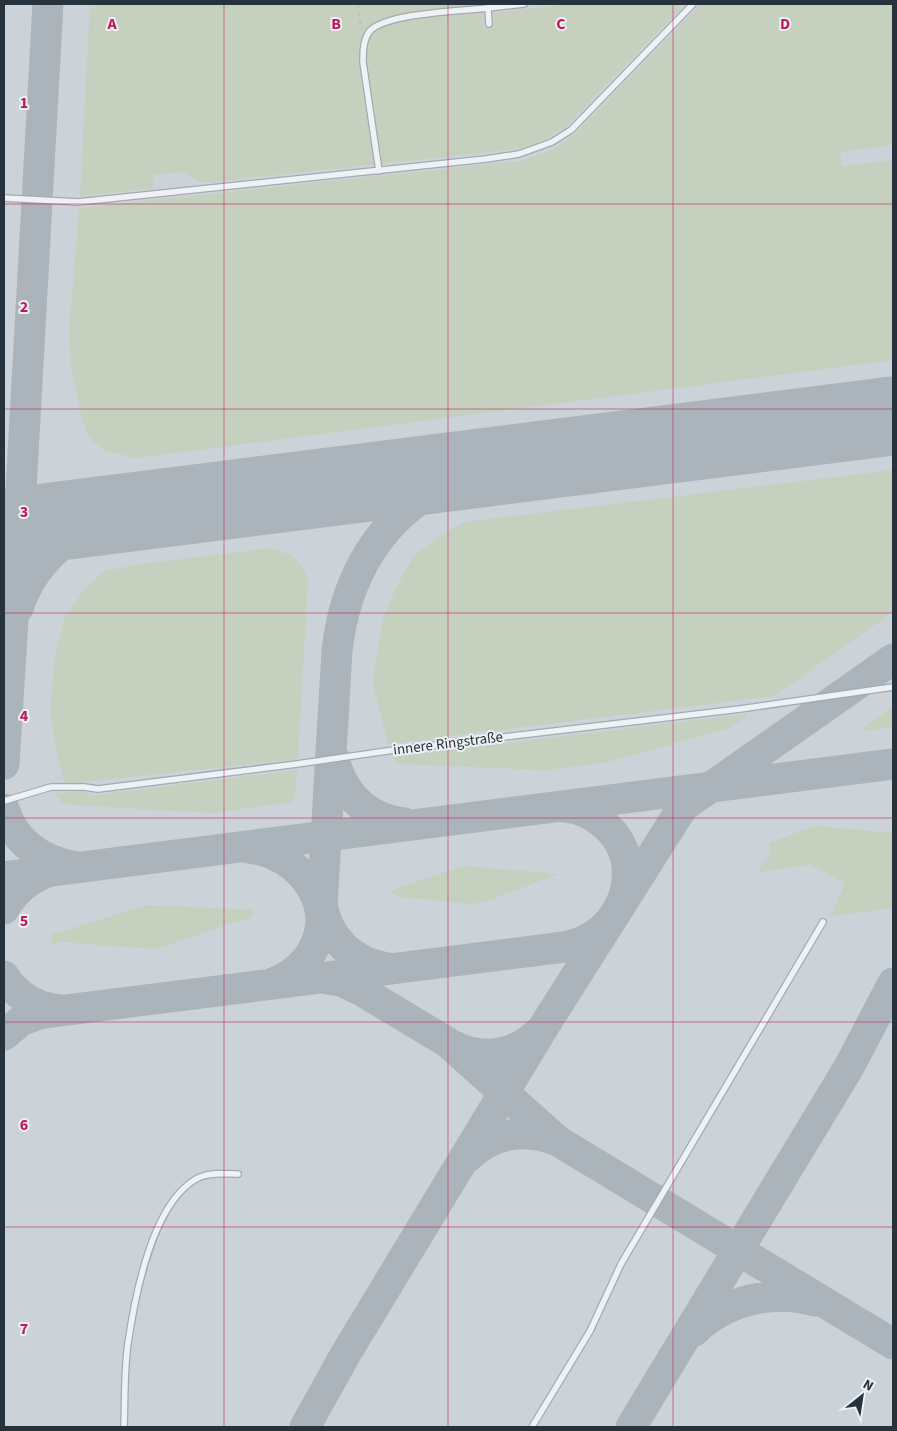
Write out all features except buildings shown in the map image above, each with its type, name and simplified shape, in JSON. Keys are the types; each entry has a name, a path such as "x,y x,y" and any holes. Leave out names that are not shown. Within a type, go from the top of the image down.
{"lane":[{"path":"379,170 363,62 363,46 369,32 380,24 398,18 524,4"},
{"path":"4,198 78,202 519,154 552,142 571,130 693,4"},
{"path":"488,8 490,24"},
{"name":"innere Ringstraße","path":"4,801 51,786 98,789 394,750 740,709 893,687"},
{"path":"532,1427 590,1331 621,1264 823,922"},
{"path":"124,1427 128,1345 140,1280 158,1228 171,1203 191,1183 213,1173 238,1174"}],"path":[{"path":"358,4 361,29"}],"shaded area":[{"path":"4,4 893,4 893,1427 4,1427"}],"green space":[{"path":"90,4 494,4 482,6 484,28 491,27 494,29 494,13 569,4 685,4 567,125 546,139 517,149 202,183 183,172 153,175 154,188 80,196"},
{"path":"701,4 893,4 893,145 840,152 842,166 893,160 893,360 136,458 107,451 89,437 82,420 71,364 69,332 79,208 520,161 552,150 574,135"},
{"path":"893,470 893,612 774,696 388,744 373,683 383,619 396,588 413,557 440,536 465,522"},
{"path":"272,548 285,553 298,562 308,579 298,759 65,784 56,751 50,706 56,652 65,618 83,591 105,571 141,564"},
{"path":"893,707 893,727 864,731 863,728"},
{"path":"747,714 747,717 726,729 604,763 546,770 399,764 393,757"},
{"path":"297,770 295,796 292,802 212,813 73,805 61,802 54,793 82,791 90,796"},
{"path":"815,826 893,833 893,908 831,916 845,883 810,864 757,873 771,851 769,843"},
{"path":"463,866 558,874 484,902 469,904 396,896 391,892 391,890"},
{"path":"147,905 251,910 252,913 251,918 237,921 157,949 60,942 52,944 51,935"}],"taxiway":[{"path":"4,764 48,4"},
{"path":"321,922 337,651 341,624 348,598 358,574 370,552 385,531 404,512 425,496 466,476 519,464"},
{"path":"18,608 26,588 37,571 50,555 65,542 100,522 140,511"},
{"path":"305,1427 345,1355 546,1023 685,805 893,659"},
{"path":"333,756 342,781 357,801 377,816 404,823"},
{"path":"4,877 893,764"},
{"path":"4,1035 22,1020 43,1013 564,947 583,942 606,926 616,913 627,883 627,867 624,852 616,837 605,825 586,812 564,807"},
{"path":"4,809 14,831 30,848 50,859 73,866"},
{"path":"249,848 269,853 286,861 301,873 312,888 319,905 321,923 317,942 306,960 299,967 288,976 275,982"},
{"path":"4,909 22,888 33,879 45,873"},
{"path":"322,905 330,929 344,947 363,961 387,968"},
{"path":"4,976 15,990 28,1000 44,1007 62,1010"},
{"path":"327,979 341,981 362,991 447,1042 558,1141 893,1344"},
{"path":"631,1427 849,1067 893,983"},
{"path":"454,1046 476,1053 499,1053 520,1046 539,1032"},
{"path":"468,1157 488,1142 511,1135 534,1134 558,1141"},
{"path":"694,1331 720,1312 751,1300 783,1296 815,1301"}],"runway":[{"path":"4,528 893,416"}]}
